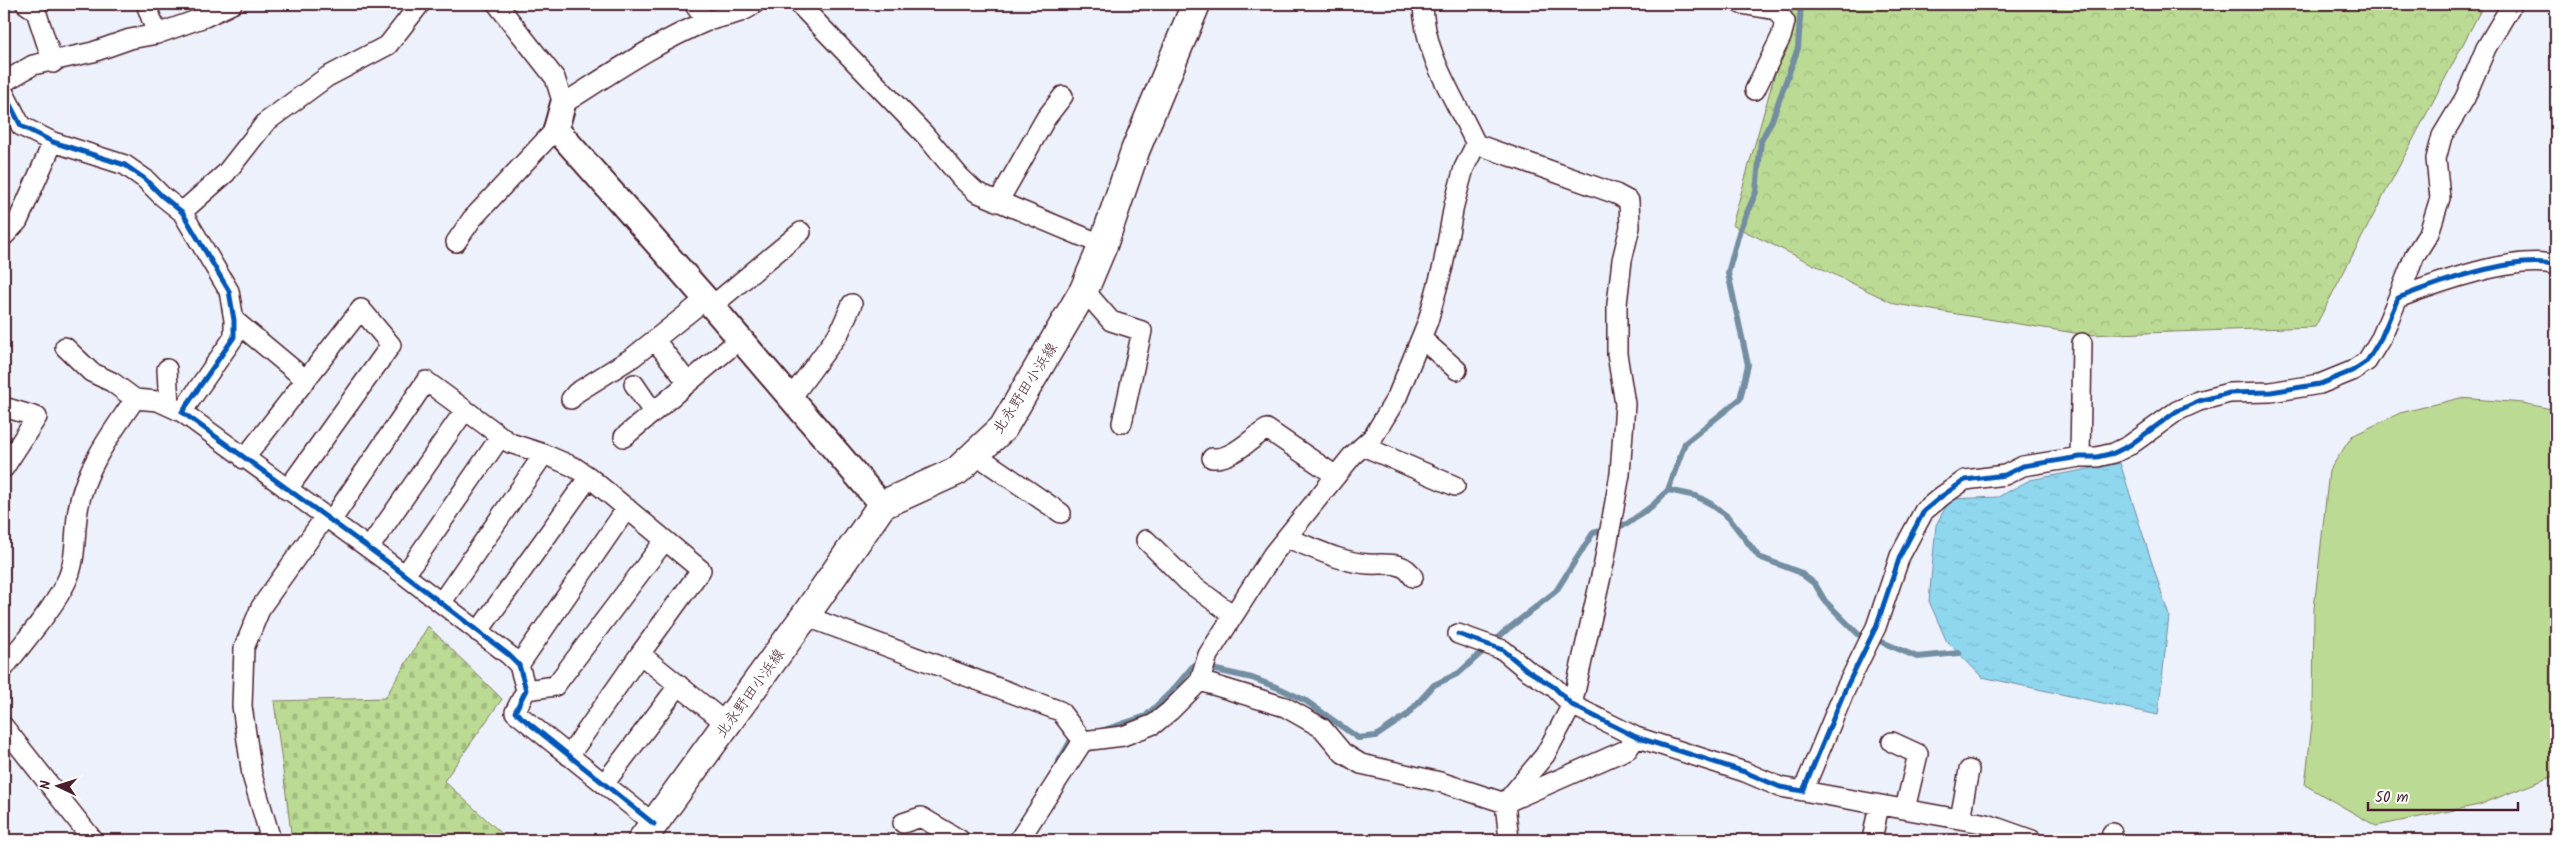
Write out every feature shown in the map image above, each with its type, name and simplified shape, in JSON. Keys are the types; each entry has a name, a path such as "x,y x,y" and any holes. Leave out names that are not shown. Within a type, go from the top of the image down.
{"main road":[{"name":"北永野田小浜線","path":"648,832 728,725 882,505 957,471 1003,428 1084,290 1103,245 1135,152 1196,4"}],"street":[{"path":"26,4 36,11 53,63"},
{"path":"146,4 157,34"},
{"path":"4,82 33,66 53,63 93,52 130,38 157,34 205,17 232,4"},
{"path":"182,212 226,173 266,122 327,77 388,45 420,4"},
{"path":"456,242 472,219 556,129 563,104 555,78 497,4"},
{"path":"694,4 706,21"},
{"path":"563,104 636,57 706,21 745,12 754,4"},
{"path":"799,4 925,135 960,177 976,192 1103,245"},
{"path":"1423,4 1425,35 1434,62 1476,144 1629,200 1630,227 1622,260 1617,304 1617,354 1626,404 1620,474 1608,541 1572,705 1545,755 1505,803 1509,840"},
{"path":"1742,4 1776,10 1785,22 1781,37 1754,90"},
{"path":"1803,791 1845,690 1876,626 1900,556 1924,511 1965,480 1986,479 2005,475 2023,466 2080,457 2097,458 2130,445 2178,411 2199,401 2229,393 2270,392 2320,384 2352,372 2367,360 2381,338 2412,262 2429,233 2440,198 2436,160 2442,136 2465,98 2486,48 2512,4"},
{"path":"4,93 21,126 53,142 126,165 145,179 182,212 229,290 234,320 234,337 175,409"},
{"path":"998,202 1046,118 1063,96"},
{"path":"556,129 709,302 882,505"},
{"path":"4,236 18,221 53,142"},
{"path":"1019,840 1083,741 1123,736 1154,724 1200,681 1208,655 1273,554 1336,476 1373,437 1397,397 1420,338 1443,266 1454,205 1464,168 1476,144"},
{"path":"571,399 576,393 633,357 802,232"},
{"path":"2398,298 2450,279 2501,268 2545,262 2556,264"},
{"path":"1084,290 1112,321 1142,332 1122,423"},
{"path":"791,398 839,333 852,304"},
{"path":"244,459 361,309 391,345 288,490"},
{"path":"234,320 306,380"},
{"path":"1420,338 1456,370"},
{"path":"624,437 740,339"},
{"path":"655,340 688,383"},
{"path":"2080,457 2082,344"},
{"path":"65,347 90,372 112,382 135,399 158,400 175,409 369,548 442,603 518,665 526,690 514,712 604,784 648,832"},
{"path":"167,369 175,409"},
{"path":"271,840 252,775 242,706 244,648 261,607 328,519 426,381 510,443 544,454 574,467 589,477 701,570 569,756"},
{"path":"634,384 653,412"},
{"path":"4,668 45,614 68,578 75,548 78,510 83,488 111,434 135,399"},
{"path":"4,407 36,417 4,468"},
{"path":"369,548 465,410"},
{"path":"1212,458 1218,458 1238,450 1254,436 1267,429 1336,476"},
{"path":"405,575 501,436"},
{"path":"1363,446 1455,486"},
{"path":"442,603 544,454"},
{"path":"975,454 1061,513"},
{"path":"478,632 589,477"},
{"path":"518,665 626,508"},
{"path":"1287,538 1343,560 1367,564 1401,565 1408,568 1413,577"},
{"path":"526,690 554,686 665,540"},
{"path":"1146,540 1188,582 1233,615"},
{"path":"805,616 1060,711 1083,741"},
{"path":"1458,634 1495,646 1526,670 1554,687 1572,705 1636,737 1745,772 1780,787 1960,818 1987,824 2032,840"},
{"path":"640,654 728,725"},
{"path":"1200,681 1285,707 1322,728 1343,753 1361,764 1440,782 1505,803 1628,749 1636,737"},
{"path":"604,784 679,686"},
{"path":"4,727 10,738 82,824 93,840"},
{"path":"1892,742 1918,754 1905,809"},
{"path":"1960,818 1969,770"},
{"path":"1872,840 1879,804"},
{"path":"903,823 921,817 960,840"}],"green space":[{"path":"1790,4 2484,4 2315,327 2087,335 1895,304 1732,225 1792,13"},
{"path":"2460,398 2523,403 2556,410 2556,775 2479,805 2376,826 2305,785 2313,715 2314,609 2329,471 2352,436 2400,413"},
{"path":"428,626 502,699 444,781 509,840 292,840 274,701 385,698"}],"water":[{"path":"2120,463 2169,616 2158,715 1982,677 1946,640 1929,601 1936,525 1950,499 1998,497 2030,480"}],"waterway":[{"path":"1101,731 1146,716 1173,690 1194,665 1252,678 1281,689 1306,701 1358,738 1376,736 1407,715 1434,685 1459,673 1503,633 1556,591 1593,533 1627,524 1652,506 1668,490 1685,443 1740,399 1748,365 1728,273 1740,229 1756,192 1761,141 1772,120 1798,48 1801,4"},
{"path":"1668,490 1696,496 1711,504 1728,517 1759,557 1799,572 1815,584 1825,601 1859,635"},
{"path":"1882,642 1917,657 1959,653"},
{"path":"1059,761 1071,740 1077,739"}],"cycle path":[{"path":"4,93 21,126 53,142 125,165 145,179 182,212 229,291 234,320 234,337 182,412 385,560 509,655 519,665 526,690 515,712 654,824"},
{"path":"1458,634 1503,650 1527,670 1554,687 1572,705 1636,737 1745,772 1780,787 1803,791 1845,690 1876,627 1900,556 1924,511 1942,496 1965,480 2005,475 2023,466 2080,457 2097,457 2114,453 2130,445 2177,411 2199,401 2229,393 2271,392 2320,384 2352,371 2367,361 2381,338 2398,298 2454,278 2499,267 2520,263 2556,265"}]}
